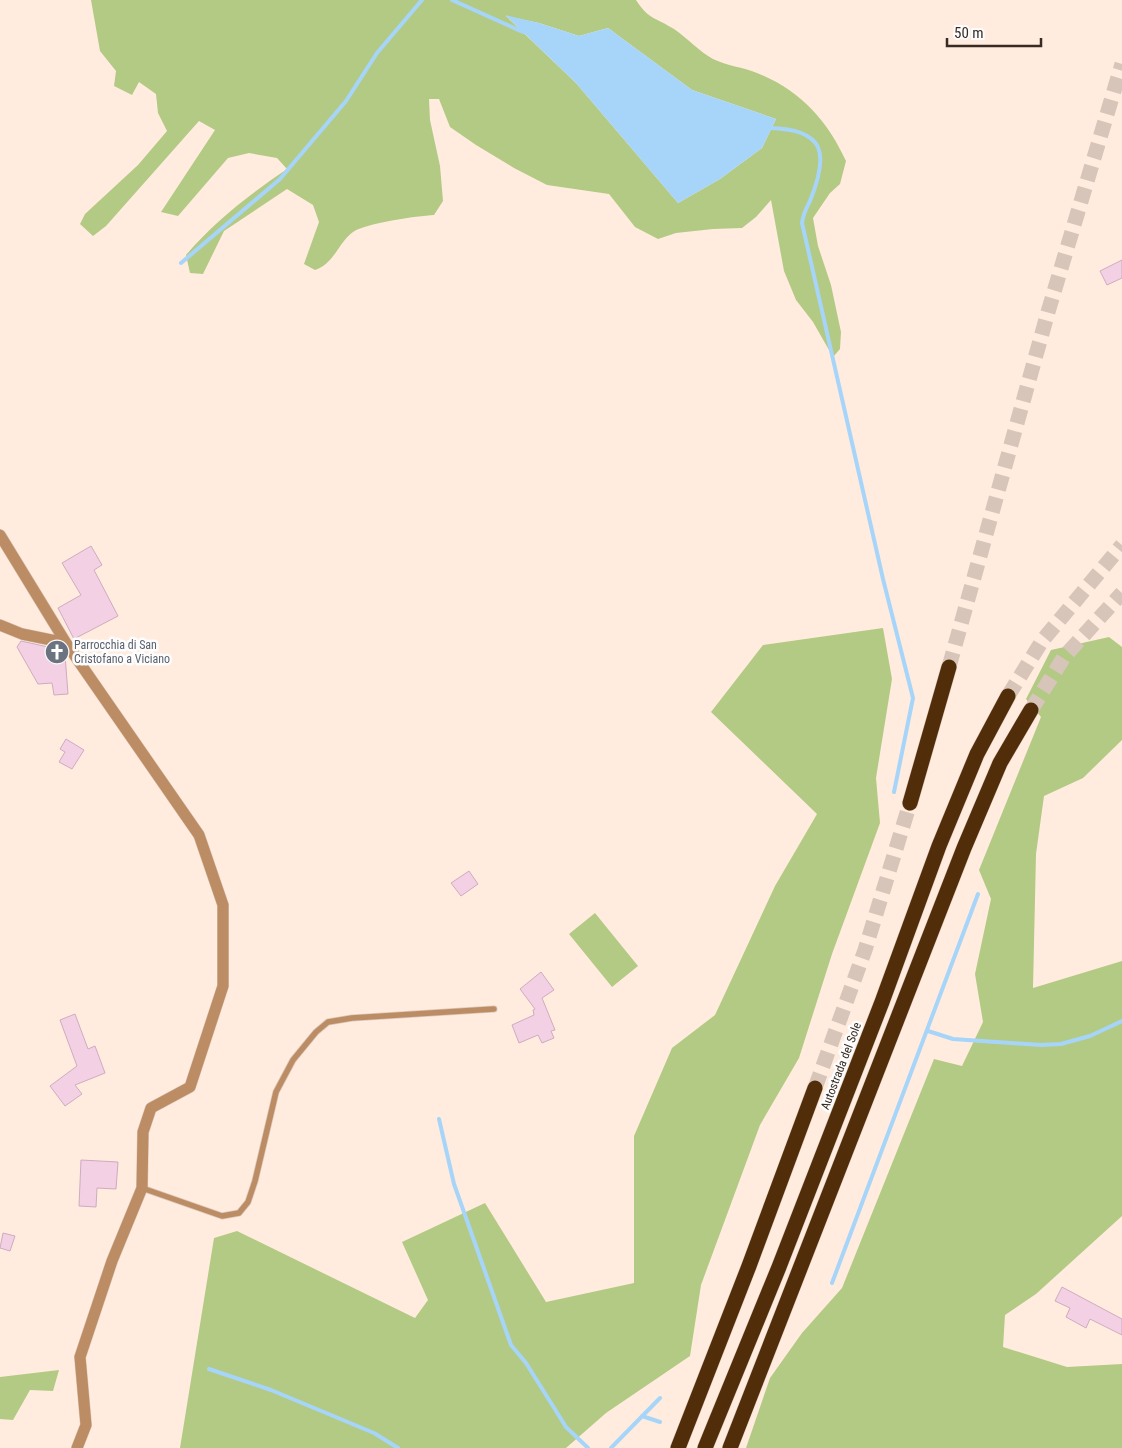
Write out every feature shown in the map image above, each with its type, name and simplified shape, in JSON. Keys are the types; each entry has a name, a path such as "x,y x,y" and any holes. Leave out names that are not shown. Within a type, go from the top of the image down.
{"highway":[{"path":"910,803 949,666"},
{"name":"Autostrada del Sole","path":"706,1448 882,1002 939,846 977,754 1008,696"},
{"path":"730,1448 964,848 1000,763 1031,710"},
{"name":"Autostrada del Sole","path":"678,1448 749,1266 815,1088"}],"street":[{"path":"0,535 66,643 199,835 223,905 223,986 190,1087 151,1108 143,1132 142,1188 112,1261 80,1357 86,1425 77,1448"},
{"path":"0,625 22,634 66,643"}],"lane":[{"path":"142,1188 222,1216 239,1213 248,1202 255,1181 276,1092 293,1060 316,1032 328,1022 352,1018 494,1009"}],"green space":[{"path":"91,0 636,0 649,15 674,29 713,59 757,73 786,88 810,108 830,132 846,161 840,184 830,193 813,218 818,246 831,285 841,332 840,349 833,357 813,322 796,300 784,271 771,200 756,217 742,228 676,233 658,239 635,227 609,194 547,185 476,145 450,127 439,99 429,99 430,120 440,166 443,201 434,215 392,220 353,232 327,263 315,270 304,264 319,222 313,205 287,189 224,231 203,274 190,273 186,255 197,243 233,209 287,169 277,158 249,153 228,158 178,216 161,212 215,130 199,121 106,226 93,236 80,224 85,214 138,165 167,131 158,113 156,94 139,82 132,95 114,86 116,71 100,51","holes":["506,16 539,23 579,36 608,28 692,90 776,119 762,148 720,179 678,203 576,83"]},
{"path":"883,628 892,679 876,778 880,823 832,954 799,1058 760,1125 701,1285 690,1356 606,1413 566,1448 180,1448 214,1238 237,1231 415,1318 428,1300 402,1242 485,1203 546,1302 634,1283 634,1136 672,1048 715,1015 775,886 817,814 711,712 763,645"},
{"path":"1109,637 1122,647 1122,740 1083,778 1044,796 1036,854 1033,988 1122,961 1122,1216 1036,1294 1005,1315 1003,1347 1067,1367 1122,1364 1122,1448 746,1448 770,1378 802,1333 842,1288 934,1059 962,1066 983,1022 975,974 991,899 979,870 1041,717 1026,699 1051,650"},
{"path":"595,913 638,966 612,987 569,934"},
{"path":"59,1370 53,1391 30,1390 13,1420 0,1419 0,1377"}],"water":[{"path":"505,15 539,23 579,36 608,28 692,90 776,119 762,148 720,179 678,203 576,83"}],"building":[{"path":"1122,260 1122,278 1107,285 1100,271"},
{"path":"91,546 102,565 94,570 118,616 74,639 58,608 81,595 62,563"},
{"path":"21,641 62,650 65,655 68,694 54,695 52,683 38,684 17,647"},
{"path":"66,739 84,750 72,769 59,762 65,752 60,749"},
{"path":"469,871 478,884 461,896 451,883"},
{"path":"541,972 554,990 542,998 555,1030 551,1031 554,1038 542,1043 538,1035 519,1043 512,1025 534,1015 533,1010 535,1009 520,989"},
{"path":"75,1014 88,1049 95,1046 105,1073 75,1085 82,1094 65,1106 50,1086 77,1066 60,1020"},
{"path":"81,1160 118,1162 116,1189 97,1188 96,1207 79,1206"},
{"path":"3,1233 15,1236 10,1251 0,1248"},
{"path":"1062,1287 1122,1319 1122,1335 1090,1319 1086,1328 1066,1317 1070,1308 1055,1301"}],"waterway":[{"path":"181,263 280,179 346,101 377,53 422,0"},
{"path":"452,0 523,32"},
{"path":"769,128 788,129 802,133 812,139 818,147 820,170 802,223 883,579 913,698 894,792"},
{"path":"832,1283 978,894"},
{"path":"928,1031 953,1039 1041,1045 1061,1044 1090,1036 1122,1021"},
{"path":"439,1119 454,1184 511,1345 526,1363 566,1427 588,1448"},
{"path":"209,1369 271,1390 374,1433 398,1448"},
{"path":"611,1448 660,1398"},
{"path":"642,1416 660,1422"}],"tunnel":[{"path":"949,667 1048,312 1122,64"},
{"path":"1008,696 1042,641 1122,545"},
{"path":"1031,710 1064,657 1122,593"},
{"path":"815,1088 865,950 910,803"}],"place":[{"name":"Parrocchia di San Cristofano a Viciano","path":"57,652"}]}
